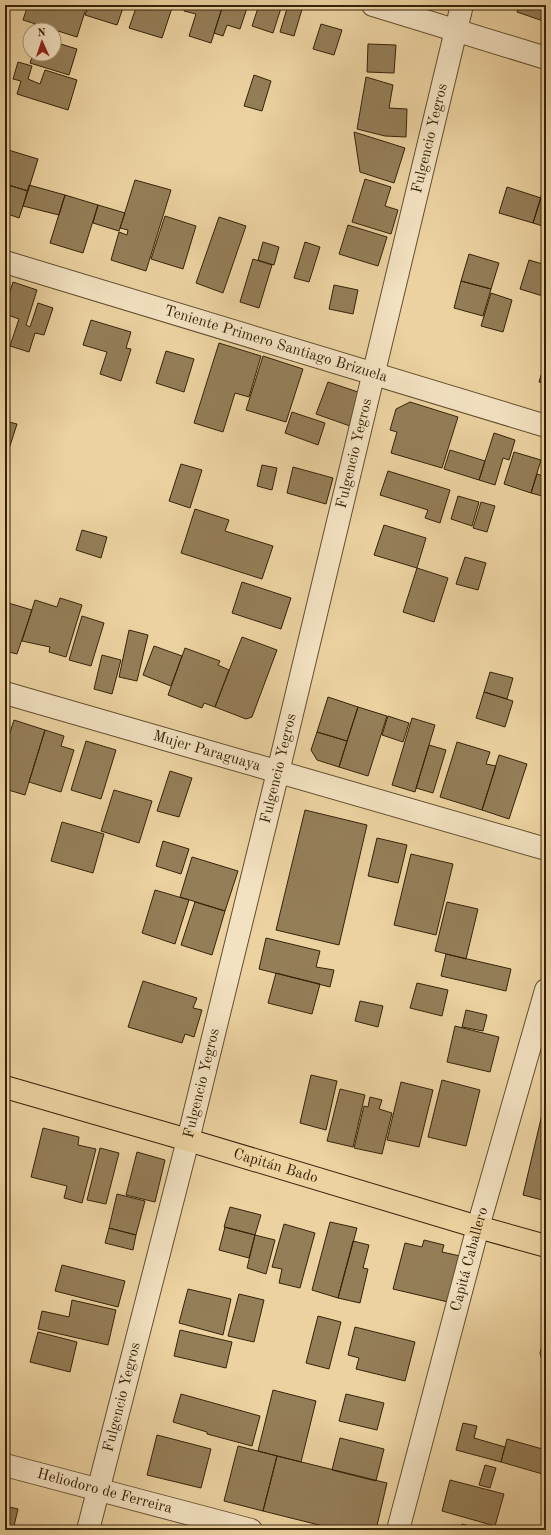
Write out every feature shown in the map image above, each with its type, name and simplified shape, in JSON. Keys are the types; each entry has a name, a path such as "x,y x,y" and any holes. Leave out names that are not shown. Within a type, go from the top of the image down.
{"main road":[{"name":"Capitán Bado","path":"5,1087 546,1246"}],"street":[{"path":"373,5 546,58"},
{"name":"Fulgencio Yegros","path":"88,1530 188,1140 462,5"},
{"name":"Teniente Primero Santiago Brizuela","path":"5,262 546,426"},
{"name":"Mujer Paraguaya","path":"5,693 546,849"},
{"name":"Capitá Caballero","path":"398,1530 478,1227 546,990"},
{"name":"Heliodoro de Ferreira","path":"5,1465 251,1530"}],"building":[{"path":"28,5 87,5 77,37 62,32 62,22 29,22 23,20"},
{"path":"89,5 124,5 117,25 85,15"},
{"path":"137,5 173,5 162,38 129,28"},
{"path":"185,5 223,5 211,43 189,36 196,14 184,11"},
{"path":"223,5 236,5 247,8 240,29 227,25 223,36 214,33"},
{"path":"259,5 282,5 273,33 252,26"},
{"path":"288,5 303,6 294,36 280,32"},
{"path":"520,5 546,5 546,22 517,12"},
{"path":"321,24 342,30 334,55 313,49"},
{"path":"62,44 77,49 69,75 30,63 62,62"},
{"path":"368,44 396,45 394,73 367,72"},
{"path":"18,62 32,66 28,79 40,84 45,70 77,80 68,110 17,94 21,81 13,79"},
{"path":"254,75 271,81 262,111 244,106"},
{"path":"366,77 393,85 389,108 407,109 406,137 385,136 357,129"},
{"path":"354,132 405,148 394,183 360,172"},
{"path":"5,149 38,159 28,191 5,184"},
{"path":"365,179 391,187 385,206 398,210 391,234 352,222"},
{"path":"135,180 171,190 146,271 111,260 119,232 127,235 128,230 120,228"},
{"path":"545,183 546,184 546,227 533,223"},
{"path":"5,184 28,191 19,218 5,213"},
{"path":"29,185 65,195 59,215 23,206"},
{"path":"507,187 541,198 533,223 499,213"},
{"path":"65,195 98,205 83,253 50,243"},
{"path":"98,205 125,213 119,231 93,223"},
{"path":"165,216 196,226 183,269 151,259"},
{"path":"219,217 246,226 223,293 196,283"},
{"path":"348,225 387,237 378,266 339,254"},
{"path":"263,242 279,247 274,265 258,260"},
{"path":"305,242 320,247 309,282 294,278"},
{"path":"469,254 499,263 491,289 461,281"},
{"path":"253,259 272,265 259,308 240,302"},
{"path":"529,260 546,265 546,297 520,289"},
{"path":"461,281 491,289 483,316 454,308"},
{"path":"13,282 37,290 26,325 30,327 38,303 53,308 44,335 35,333 29,352 10,346 19,319 5,314 5,307"},
{"path":"334,285 358,290 353,314 329,309"},
{"path":"491,293 512,300 503,332 481,326"},
{"path":"91,320 131,332 126,348 131,349 121,381 100,374 107,352 83,345"},
{"path":"219,343 261,356 249,397 235,393 223,432 194,423"},
{"path":"166,351 194,359 184,392 156,383"},
{"path":"263,356 303,369 286,422 246,410"},
{"path":"546,359 546,384 539,382"},
{"path":"328,382 361,393 350,426 316,414"},
{"path":"410,402 458,417 442,468 391,453 397,432 390,430 396,409"},
{"path":"292,412 325,423 318,445 285,433"},
{"path":"5,421 17,424 8,452 5,451"},
{"path":"494,433 515,440 509,460 503,458 495,485 479,480"},
{"path":"450,450 485,461 479,480 444,469"},
{"path":"514,452 541,460 531,493 504,484"},
{"path":"181,464 202,470 190,508 169,501"},
{"path":"262,465 277,468 272,490 257,486"},
{"path":"293,467 333,478 326,504 287,493"},
{"path":"388,471 450,490 440,523 425,518 428,510 380,495"},
{"path":"537,474 546,477 546,497 531,493"},
{"path":"458,496 479,502 472,526 451,519"},
{"path":"481,502 495,506 487,532 473,528"},
{"path":"195,509 229,520 225,531 273,546 262,579 181,553"},
{"path":"384,525 426,538 417,568 374,555"},
{"path":"82,530 107,537 101,558 76,550"},
{"path":"465,557 486,563 478,590 456,584"},
{"path":"417,568 448,578 434,622 403,612"},
{"path":"242,582 291,598 281,629 232,613"},
{"path":"60,598 82,605 66,657 49,652 50,647 22,641 35,600 57,607"},
{"path":"5,602 32,610 17,654 5,651"},
{"path":"82,616 104,623 91,666 69,660"},
{"path":"129,630 148,635 137,681 119,677"},
{"path":"242,637 277,650 252,717 246,719 215,707"},
{"path":"154,646 182,656 171,686 143,675"},
{"path":"185,648 220,661 218,665 229,670 215,707 204,703 202,708 168,695"},
{"path":"102,655 121,660 112,694 94,689"},
{"path":"490,672 513,678 507,699 484,692"},
{"path":"484,692 513,701 505,727 476,718"},
{"path":"328,697 358,707 347,741 317,732"},
{"path":"358,707 387,716 368,776 339,767"},
{"path":"388,716 409,723 403,742 382,735"},
{"path":"412,718 435,725 415,792 392,785"},
{"path":"14,720 45,730 25,795 5,789 5,782 8,773 5,772 5,748"},
{"path":"45,730 64,736 61,746 74,750 61,792 29,782"},
{"path":"317,732 347,741 339,767 317,760 311,750"},
{"path":"86,741 116,750 101,799 71,790"},
{"path":"457,742 490,752 486,764 496,766 482,810 440,797"},
{"path":"429,745 446,750 433,793 416,788"},
{"path":"499,755 527,764 509,819 482,810"},
{"path":"170,771 192,778 179,817 157,811"},
{"path":"114,790 152,801 139,843 101,831"},
{"path":"305,810 367,825 339,945 276,930"},
{"path":"62,822 104,834 93,873 51,861"},
{"path":"377,838 407,845 398,883 368,876"},
{"path":"163,841 189,849 181,874 156,866"},
{"path":"411,854 453,864 436,935 394,925"},
{"path":"192,857 238,871 225,911 180,897"},
{"path":"155,890 189,900 175,944 142,933"},
{"path":"195,902 225,911 212,955 181,945"},
{"path":"447,902 478,909 466,959 435,951"},
{"path":"266,938 320,951 316,967 334,970 330,987 259,969"},
{"path":"446,954 511,969 506,991 441,976"},
{"path":"276,973 320,984 312,1014 268,1003"},
{"path":"143,981 197,998 193,1008 202,1010 194,1037 185,1034 182,1043 128,1027"},
{"path":"417,983 448,990 442,1016 410,1008"},
{"path":"360,1001 383,1006 378,1027 355,1021"},
{"path":"466,1010 487,1015 483,1031 462,1027"},
{"path":"455,1026 499,1037 490,1072 447,1062"},
{"path":"311,1075 337,1081 326,1130 300,1123"},
{"path":"442,1080 480,1090 466,1146 428,1137"},
{"path":"401,1082 433,1090 419,1147 387,1140"},
{"path":"340,1089 365,1095 353,1147 327,1141"},
{"path":"370,1097 382,1100 379,1109 392,1113 382,1154 354,1148 364,1106 368,1107"},
{"path":"544,1106 546,1106 546,1201 523,1195"},
{"path":"43,1128 79,1137 78,1145 96,1149 82,1203 64,1198 67,1186 31,1177"},
{"path":"100,1148 119,1153 106,1204 87,1200"},
{"path":"137,1152 165,1160 155,1202 126,1195"},
{"path":"117,1194 145,1201 136,1235 109,1228"},
{"path":"230,1207 261,1215 255,1235 224,1227"},
{"path":"330,1222 357,1228 338,1298 312,1290"},
{"path":"284,1224 315,1233 300,1288 279,1283 282,1269 272,1267"},
{"path":"225,1227 255,1235 249,1258 219,1250"},
{"path":"109,1228 136,1235 133,1250 105,1243"},
{"path":"255,1235 275,1240 266,1274 247,1268"},
{"path":"424,1240 444,1245 442,1252 460,1256 448,1302 393,1289 405,1243 422,1247"},
{"path":"353,1241 369,1245 363,1268 368,1269 360,1303 338,1298"},
{"path":"62,1265 125,1281 118,1307 55,1291"},
{"path":"188,1289 231,1299 223,1335 179,1323"},
{"path":"239,1294 264,1300 254,1342 228,1336"},
{"path":"72,1300 116,1310 108,1345 38,1329 42,1311 69,1317"},
{"path":"318,1316 341,1322 329,1369 306,1363"},
{"path":"355,1327 415,1342 405,1381 356,1369 359,1358 348,1355"},
{"path":"180,1330 232,1342 226,1368 174,1356"},
{"path":"38,1332 77,1342 70,1372 30,1362"},
{"path":"546,1333 546,1368 543,1364 540,1353"},
{"path":"273,1390 316,1401 301,1462 258,1451"},
{"path":"181,1394 260,1416 252,1446 207,1434 207,1432 173,1422"},
{"path":"346,1394 384,1403 377,1430 339,1421"},
{"path":"463,1423 477,1426 474,1438 505,1447 501,1462 456,1450"},
{"path":"157,1435 211,1449 201,1488 147,1475"},
{"path":"340,1438 384,1449 376,1481 332,1470"},
{"path":"507,1439 546,1450 546,1475 501,1462"},
{"path":"238,1446 277,1456 263,1511 224,1501"},
{"path":"277,1456 387,1483 376,1530 339,1530 263,1511"},
{"path":"485,1465 496,1468 490,1488 479,1485"},
{"path":"450,1480 504,1494 495,1526 442,1511"},
{"path":"5,1506 18,1509 13,1530 5,1530"},
{"path":"462,1524 484,1530 460,1530"}]}
